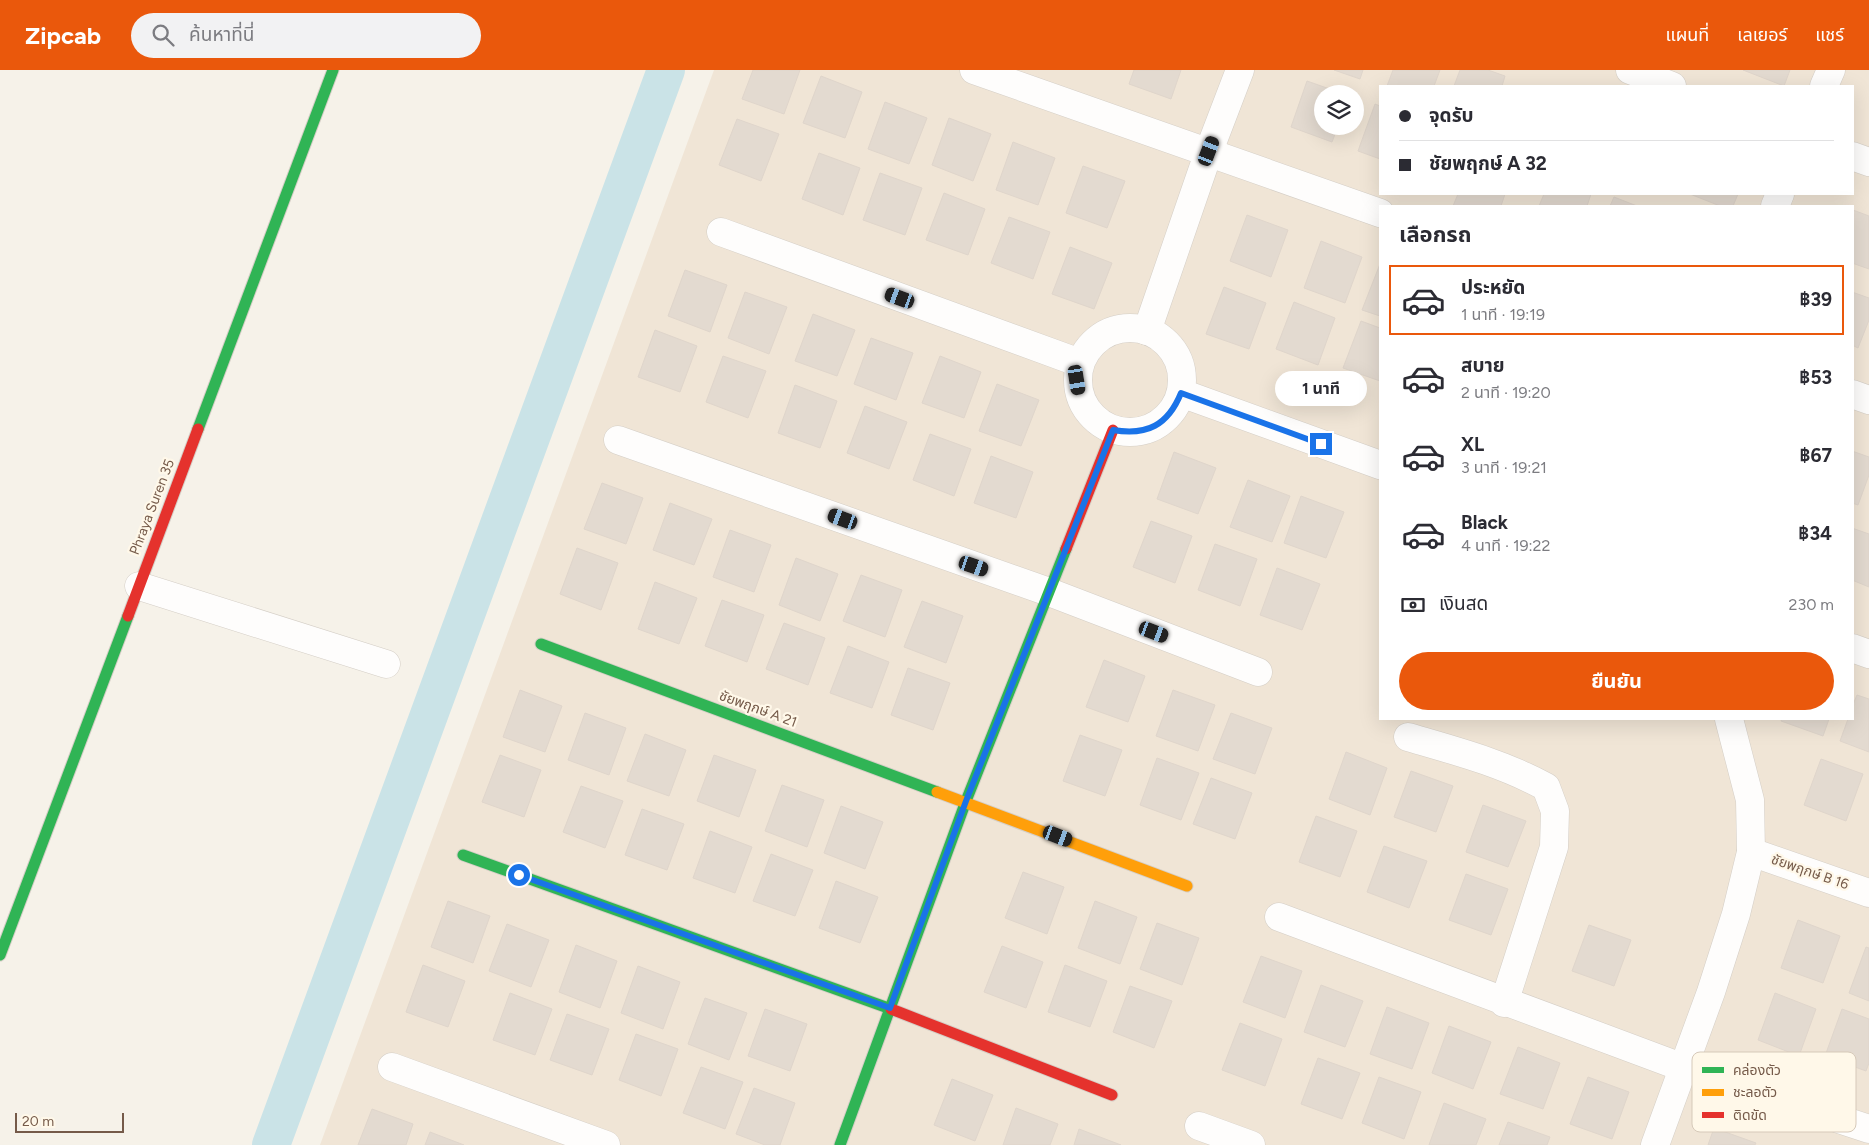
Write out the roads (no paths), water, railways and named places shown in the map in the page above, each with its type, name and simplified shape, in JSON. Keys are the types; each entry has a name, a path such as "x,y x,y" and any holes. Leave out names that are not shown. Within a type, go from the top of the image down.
{"street":[{"name":"Phraya Suren 35","path":"0,955 333,70"},
{"path":"974,70 1209,151 1379,213"},
{"path":"1147,331 1209,151 1240,70"},
{"path":"1630,70 1669,85"},
{"path":"1824,85 1831,70"},
{"path":"1854,157 1869,162"},
{"path":"721,232 1080,363"},
{"path":"1130,328 1147,331 1161,338 1172,349 1179,362 1183,378 1181,393 1174,409 1163,421 1155,426 1131,433 1113,430 1099,423 1087,411 1080,396 1077,380 1080,363 1088,349 1099,337 1114,330 1130,328"},
{"path":"1181,393 1368,461"},
{"path":"1854,395 1869,400"},
{"path":"840,1145 966,801 1113,430"},
{"path":"618,440 1049,592 1258,672"},
{"path":"139,586 386,664"},
{"name":"ชัยพฤกษ์ A 21","path":"541,644 966,801 1187,886"},
{"path":"1854,649 1869,654"},
{"path":"1655,1145 1684,1068 1736,914 1751,852 1750,800 1729,720"},
{"path":"1408,737 1486,759 1528,777 1546,788 1555,811 1554,847 1504,1003"},
{"name":"ชัยพฤกษ์ B 16","path":"1751,852 1869,893"},
{"path":"463,855 890,1008 1112,1095"},
{"path":"1279,917 1504,1003 1692,1071"},
{"path":"392,1067 606,1145"},
{"path":"1856,1125 1869,1129"},
{"path":"1199,1126 1251,1145"}],"waterway":[{"path":"271,1145 666,70"}]}
